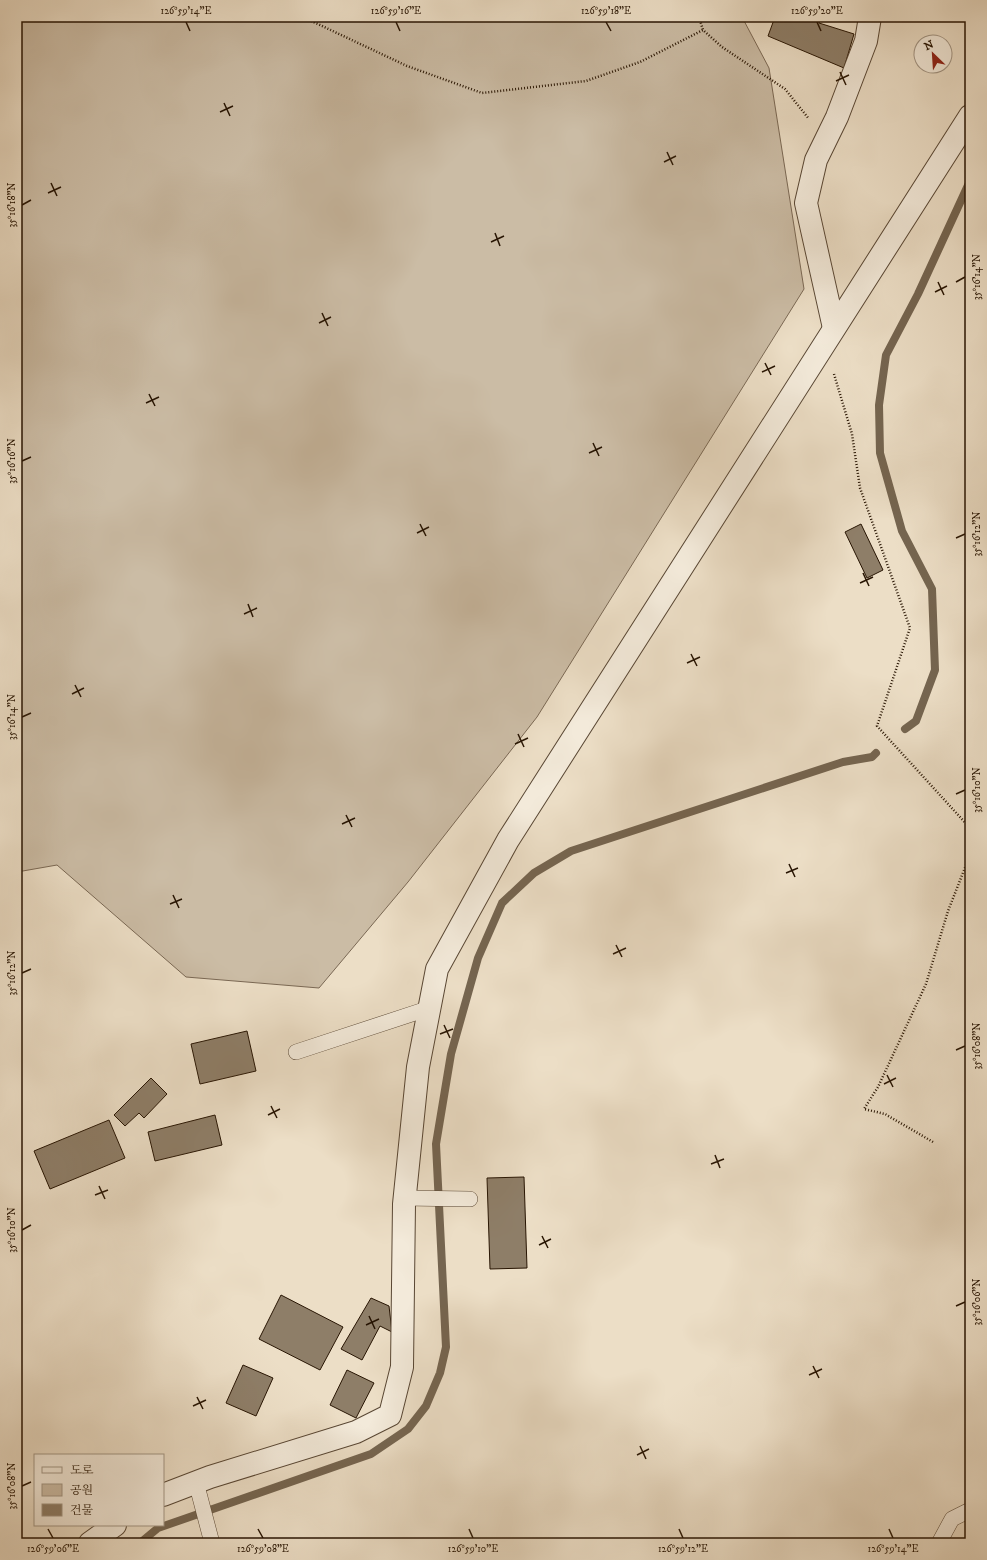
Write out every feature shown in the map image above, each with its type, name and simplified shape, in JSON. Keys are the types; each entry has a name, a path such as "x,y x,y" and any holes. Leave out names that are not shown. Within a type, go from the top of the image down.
{"street":[{"path":"830,335 806,203 816,160 837,117 866,41 870,17"},
{"path":"164,1495 199,1492 356,1432 390,1415 402,1367 404,1198 418,1067 437,969 508,840 970,116"},
{"path":"90,1543 114,1526"}],"lane":[{"path":"296,1052 430,1008"},
{"path":"404,1198 470,1199"},
{"path":"199,1492 212,1543"},
{"path":"940,1543 952,1520 970,1510"}],"path":[{"path":"303,17 407,66 482,93 586,81 640,62 703,30"},
{"path":"699,17 703,30 722,48 785,89 825,140"},
{"path":"830,335 852,434 860,488 910,628 876,726 970,828"},
{"path":"932,1142 885,1114 864,1109 878,1087 926,984 948,911 970,855"}],"green space":[{"path":"17,17 742,17 769,68 804,289 537,717 408,882 319,988 186,977 57,865 17,872"}],"building":[{"path":"775,17 822,17 819,23 854,34 844,68 768,36"},
{"path":"861,524 883,570 867,578 845,532"},
{"path":"247,1031 256,1071 200,1084 191,1044"},
{"path":"151,1078 167,1094 144,1118 139,1113 125,1126 114,1115"},
{"path":"215,1115 222,1145 155,1161 148,1132"},
{"path":"109,1120 125,1158 50,1189 34,1151"},
{"path":"524,1177 527,1268 490,1269 487,1178"},
{"path":"281,1295 343,1327 320,1370 259,1339"},
{"path":"371,1298 389,1306 392,1332 380,1326 362,1360 341,1349"},
{"path":"243,1365 273,1378 256,1416 226,1403"},
{"path":"347,1370 374,1383 356,1418 330,1405"}],"waterway":[{"path":"905,729 916,721 935,670 932,589 902,531 880,453 879,405 886,355 918,294 970,181"},
{"path":"164,1526 371,1454 408,1429 426,1406 440,1373 446,1347 436,1144 451,1054 478,958 502,903 534,873 571,851 843,762 872,757 876,753"},
{"path":"140,1543 158,1528 164,1526"}]}
